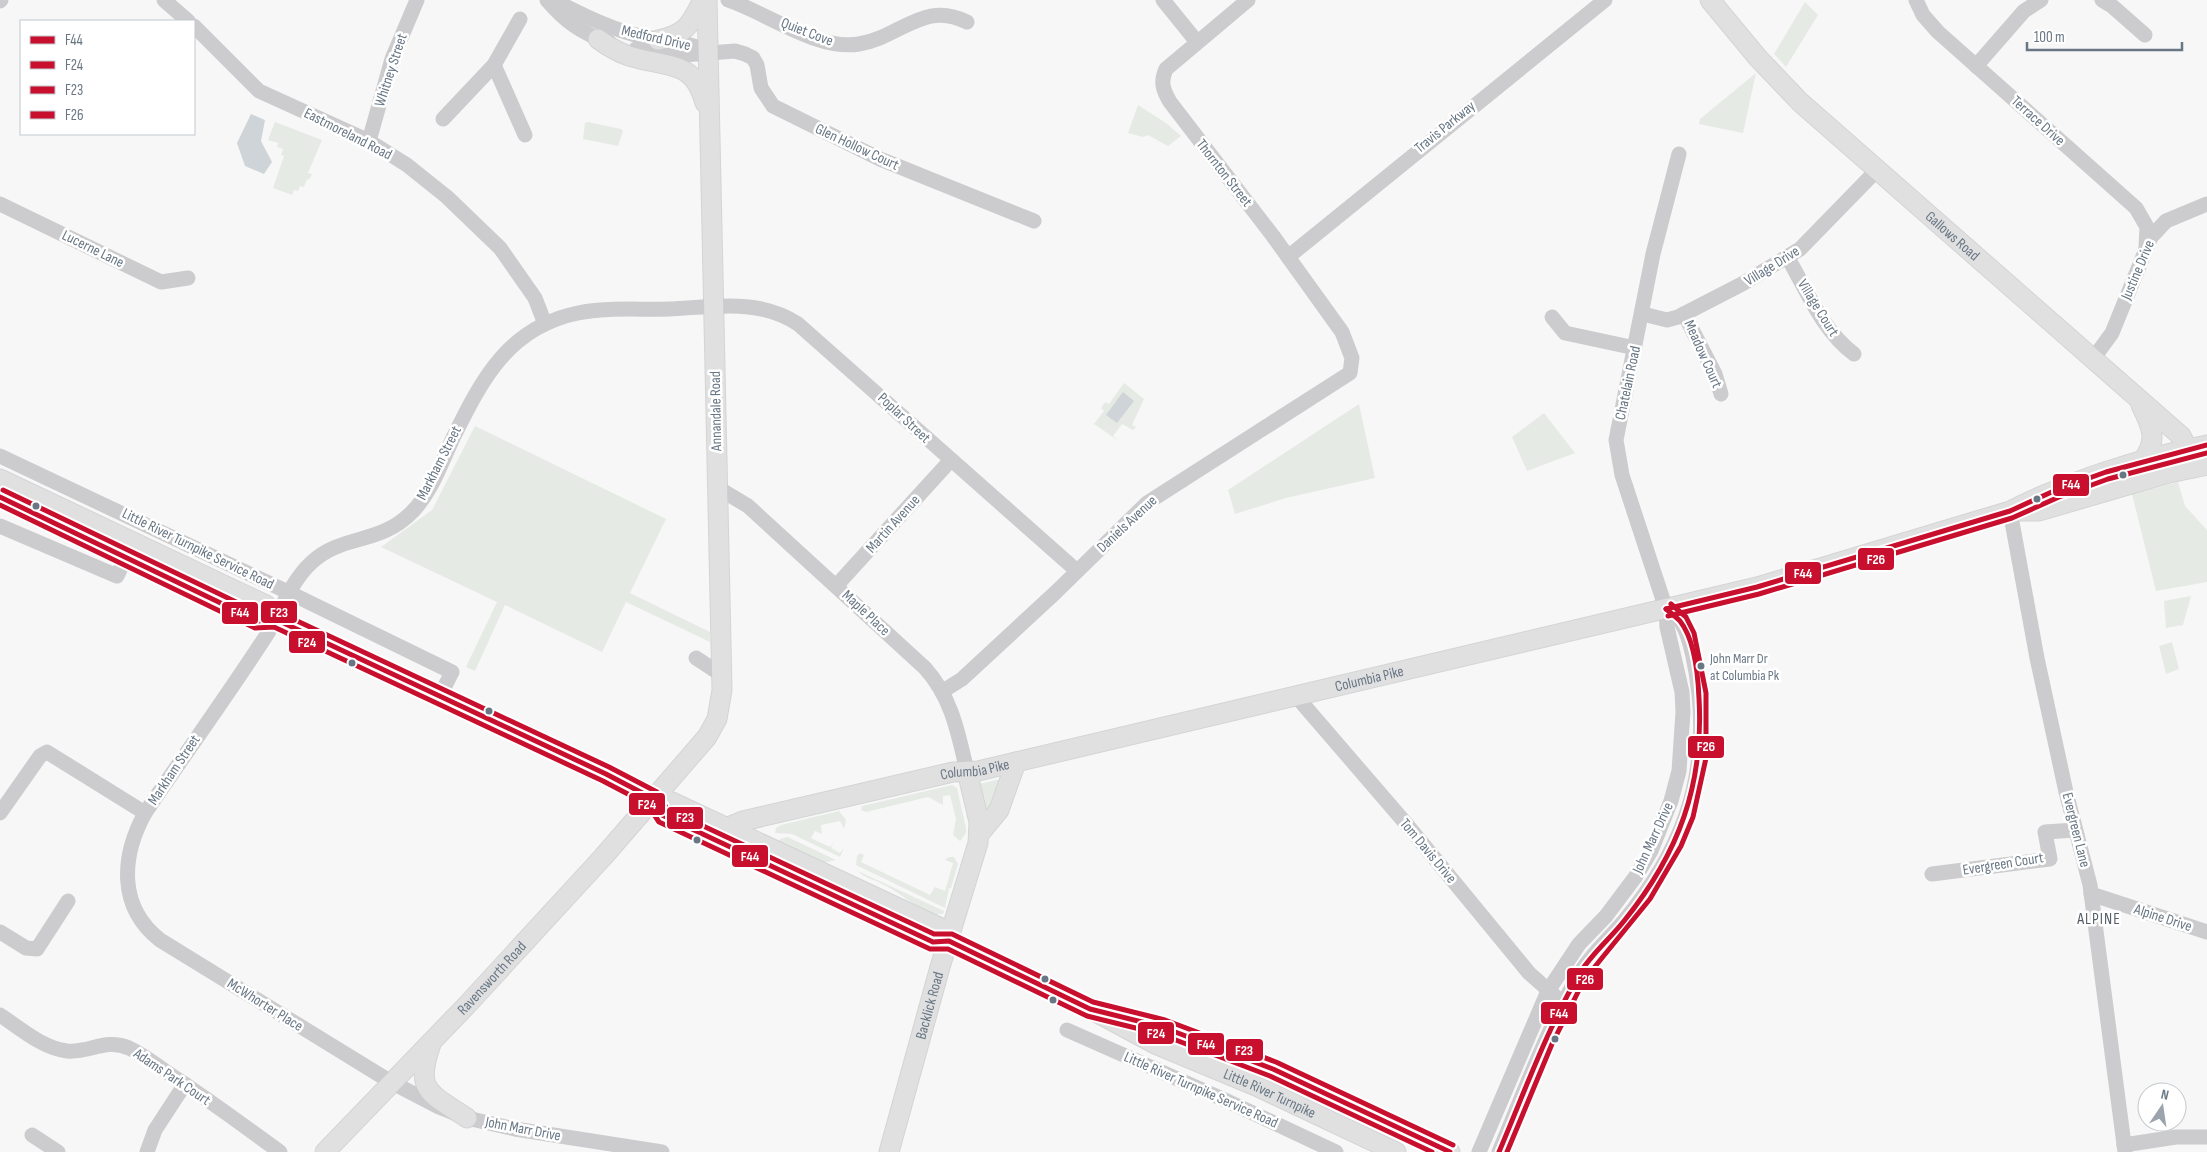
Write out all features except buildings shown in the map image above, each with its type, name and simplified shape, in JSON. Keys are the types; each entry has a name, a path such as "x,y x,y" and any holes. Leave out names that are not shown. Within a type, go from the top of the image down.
{"main road":[{"path":"658,40 674,37 688,27 703,0"},
{"name":"Annandale Road","path":"652,798 668,783 713,728 721,705 722,675 707,0"},
{"name":"Gallows Road","path":"1710,0 1779,81 1877,170 2181,436 2199,466"},
{"path":"598,39 625,54 685,70 698,82 710,122"},
{"path":"2138,399 2151,424 2153,436 2148,454 2141,462"},
{"name":"Columbia Pike","path":"726,828 743,821 953,772 978,771 1766,584 2010,511 2049,492 2141,462 2207,445"},
{"name":"Columbia Pike","path":"2010,511 2039,511 2199,466"},
{"name":"Little River Turnpike","path":"0,479 85,527 126,557 258,621 276,619"},
{"name":"Little River Turnpike","path":"0,497 85,527 266,605 276,619 606,774 652,798 672,802 939,927 949,941"},
{"path":"980,833 999,810 1016,762"},
{"name":"Backlick Road","path":"889,1152 980,833 967,771"},
{"name":"Little River Turnpike","path":"652,798 662,815 724,846 933,942 949,941 1090,1008 1155,1044 1256,1086 1396,1152"},
{"name":"Ravensworth Road","path":"325,1152 596,864 652,798"},
{"name":"Little River Turnpike","path":"1090,1008 1162,1027 1273,1069 1450,1152"},
{"path":"433,1039 423,1069 426,1086 434,1095 467,1118"},
{"path":"1256,1086 1319,1103 1330,1103 1338,1098"}],"street":[{"path":"164,0 187,20"},
{"name":"Whitney Street","path":"369,141 392,58 417,0"},
{"name":"Medford Drive","path":"547,0 562,18 598,39 654,52 684,55 708,52"},
{"name":"Medford Drive","path":"553,0 592,20 631,34 658,40 693,44 708,52"},
{"name":"Quiet Cove","path":"728,0 820,40 842,45 873,41 907,18 930,8 951,10 967,22"},
{"path":"1163,0 1196,42"},
{"name":"Thornton Street","path":"1248,0 1166,69 1162,84 1170,102 1288,256 1342,332 1348,344 1352,365"},
{"name":"Travis Parkway","path":"1288,256 1605,0"},
{"name":"Terrace Drive","path":"1916,0 1929,24 2136,208 2147,227 2146,247"},
{"path":"1976,66 2024,11 2041,0"},
{"path":"2102,0 2112,6 2145,35"},
{"path":"443,119 494,65 520,18"},
{"name":"Eastmoreland Road","path":"195,27 259,91 369,141 407,165 447,197 500,248 534,298 545,324"},
{"name":"Glen Hollow Court","path":"708,52 734,51 753,58 757,65 761,88 773,106 880,159 1034,221"},
{"path":"494,65 525,135"},
{"name":"Chatelain Road","path":"1666,609 1622,474 1616,440 1654,254 1679,154"},
{"name":"Village Drive","path":"1643,314 1667,320 1684,314 1788,258 1816,235 1877,170"},
{"name":"Lucerne Lane","path":"0,204 161,282 188,278"},
{"name":"Justine Drive","path":"2093,360 2112,333 2146,247 2157,230 2176,215 2207,204"},
{"path":"2136,208 2156,216 2176,215"},
{"name":"Village Court","path":"1788,258 1824,324 1854,354"},
{"name":"Markham Street","path":"143,923 132,904 126,877 133,836 145,813 276,619 301,573 326,552 338,546 382,534 413,512 428,489 466,410 488,372 513,346 545,324 579,313 594,311 713,307"},
{"name":"Poplar Street","path":"713,307 757,307 785,316 839,359 950,461 993,496 1077,571"},
{"name":"Meadow Court","path":"1684,314 1714,374 1721,394"},
{"path":"1552,318 1565,333 1635,348"},
{"name":"Daniels Avenue","path":"943,691 962,679 1147,503 1328,389 1350,373 1352,365"},
{"name":"Little River Turnpike Service Road","path":"0,456 98,500 452,672 440,696"},
{"name":"Martin Avenue","path":"836,586 950,461"},
{"name":"Maple Place","path":"718,488 748,506 926,668 943,691 956,722 967,771"},
{"path":"70,557 98,500"},
{"name":"Evergreen Lane","path":"2010,511 2037,658 2091,894 2124,1148"},
{"path":"0,526 117,576 126,557"},
{"name":"John Marr Drive","path":"1478,1152 1548,991 1579,944 1606,916 1636,876 1650,850 1671,801 1678,771 1683,712 1682,692 1667,627 1666,609"},
{"name":"John Marr Drive","path":"1499,1152 1564,1003 1580,974 1654,882 1681,832 1688,814 1699,762 1699,698 1693,656 1681,622 1666,609"},
{"path":"721,647 696,658 722,675"},
{"name":"Tom Davis Drive","path":"1296,696 1408,826 1529,973 1564,1003"},
{"path":"0,813 40,756 47,752 145,813"},
{"name":"Evergreen Court","path":"1932,874 2050,859 2046,832 2075,830"},
{"name":"Alpine Drive","path":"2091,894 2207,932"},
{"path":"0,932 26,948 37,949 68,901"},
{"name":"McWhorter Place","path":"143,923 160,940 391,1082"},
{"name":"Adams Park Court","path":"0,1015 47,1045 66,1051 84,1050 98,1044 119,1045 130,1049 186,1084 280,1152"},
{"name":"Little River Turnpike Service Road","path":"1067,1030 1225,1100 1336,1152"},
{"name":"John Marr Drive","path":"391,1082 439,1107 467,1118 515,1129 662,1152"},
{"path":"147,1152 155,1130 186,1084"},
{"path":"32,1135 58,1152"},
{"path":"2124,1148 2176,1138 2207,1137"}],"shaded area":[{"path":"1805,2 1818,15 1786,67 1774,54"},
{"path":"1756,73 1743,133 1699,124 1700,119"},
{"path":"1138,105 1166,123 1181,136 1168,146 1148,135 1143,137 1128,133"},
{"path":"251,114 265,120 261,141 272,162 264,174 245,166 237,143"},
{"path":"275,122 322,140 308,173 312,174 309,180 307,179 304,187 300,186 298,191 294,190 292,195 273,188 284,156 281,155 283,149 277,147 278,143 268,140"},
{"path":"585,123 621,129 623,131 618,146 583,139"},
{"path":"1124,383 1144,399 1132,425 1136,427 1133,430 1122,424 1113,436 1120,442 1094,424 1104,411 1101,408 1105,402 1109,404"},
{"path":"1123,392 1134,401 1117,423 1106,415"},
{"path":"1359,404 1375,478 1286,498 1235,514 1228,490"},
{"path":"1544,413 1575,453 1527,471 1512,437"},
{"path":"475,426 666,519 630,593 710,632 710,642 626,602 602,652 505,605 475,671 466,667 497,602 381,547 432,510"},
{"path":"2178,482 2185,506 2207,530 2207,582 2156,591 2132,494"},
{"path":"2191,596 2183,625 2166,628 2164,601"},
{"path":"2172,642 2179,669 2166,674 2159,646"},
{"path":"1005,778 986,814 979,784"},
{"path":"952,785 957,788 966,828 966,833 960,841 953,835 956,819 950,795 943,796 943,805 928,797 866,812 861,810 862,806"},
{"path":"839,811 846,820 844,829 840,821 821,825 822,834 815,831 811,838 830,847 834,843 831,848 840,853 844,848 840,857 792,834 775,833 776,828 781,825"},
{"path":"788,837 836,860 823,863 778,842 780,839"},
{"path":"860,853 864,855 861,862 930,895 935,887 945,891 953,863 945,860 949,857 954,857 958,864 951,888 949,888 945,908 856,865 857,856"},
{"path":"858,871 944,911 943,914 938,914 936,917"}],"transit line":[{"name":"F44","path":"1666,609 1757,587 2010,511 2056,490 2106,472 2207,445"},
{"name":"F26","path":"1668,616 1759,594 2012,518 2059,497 2108,479 2207,453"},
{"name":"F23","path":"3,490 259,613 278,612 609,767 657,792 667,809 934,934 952,934 1093,1002 1165,1020 1276,1062 1453,1145"},
{"name":"F44","path":"0,497 258,621 275,619 606,774 652,798 662,815 933,942 949,941 1090,1009 1162,1027 1273,1069 1450,1152"},
{"name":"F24","path":"0,505 255,628 274,627 603,781 647,804 659,822 930,949 948,949 1087,1016 1160,1034 1270,1076 1432,1152"},
{"name":"F26","path":"1507,1152 1552,1044 1584,980 1650,899 1681,846 1693,817 1706,758 1706,693 1694,633 1686,617 1671,604"},
{"name":"F44","path":"1499,1152 1566,997 1588,961 1618,928 1660,870 1684,817 1692,789 1697,760 1699,730 1698,679 1695,658 1685,629 1680,621 1666,609"}],"place":[{"name":"John Marr Dr at Columbia Pk","path":"1701,666"}],"district":[{"name":"ALPINE","path":"2099,919"}]}
